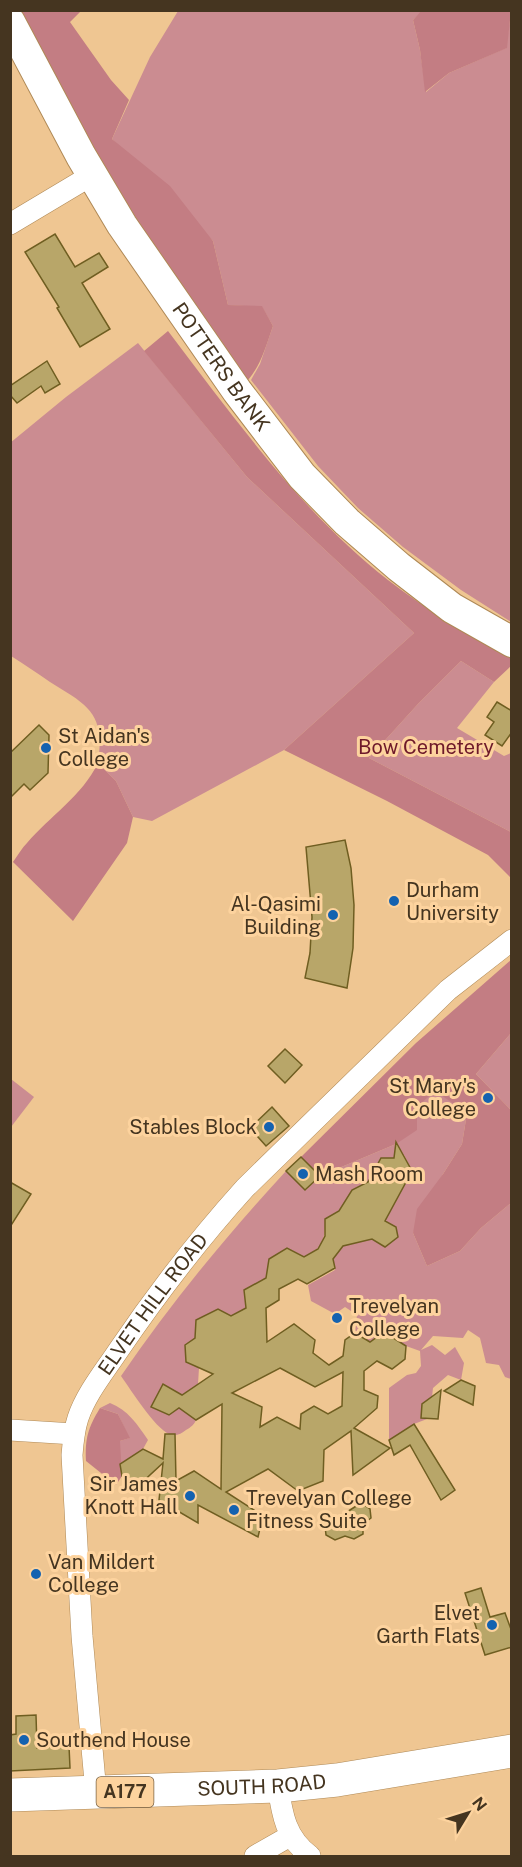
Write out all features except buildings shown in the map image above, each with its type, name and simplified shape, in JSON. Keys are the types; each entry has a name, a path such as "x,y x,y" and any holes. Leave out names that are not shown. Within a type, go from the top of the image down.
{"main road":[{"name":"SOUTH ROAD","path":"10,1795 278,1786 337,1780 512,1751"}],"street":[{"name":"POTTERS BANK","path":"10,22 92,175 122,225 237,391 302,476 347,522 399,567 452,608 512,642"},
{"path":"10,224 92,175"},
{"name":"ELVET HILL ROAD","path":"96,1793 82,1636 72,1464 74,1434 85,1403 135,1326 216,1220 274,1158 430,1007 512,940"},
{"path":"10,1430 74,1434"},
{"path":"278,1786 283,1818 290,1836 310,1857"},
{"path":"255,1857 290,1836"}],"green space":[{"path":"178,11 422,11 413,20 426,92 449,73 506,48 511,11 511,622 461,590 403,547 358,508 318,466 251,380 260,364 273,326 262,307 228,305 213,241 112,139 150,57"},
{"path":"138,343 247,477 414,633 284,750 152,821 133,817 116,781 98,763 99,733 91,713 75,698 11,656 10,443"},
{"name":"Bow Cemetery","path":"461,661 494,682 457,728 504,756 511,753 511,832 369,758"},
{"path":"511,1033 511,1110 476,1074"},
{"path":"11,1079 34,1097 10,1127"},
{"path":"435,1090 467,1113 462,1144 443,1174 413,1233 427,1266 460,1251 481,1228 511,1203 511,1379 505,1377 499,1365 486,1363 480,1338 468,1330 463,1338 433,1336 421,1350 432,1345 445,1355 455,1347 464,1363 461,1380 448,1375 433,1388 432,1397 422,1412 427,1419 414,1424 389,1440 389,1388 407,1375 416,1373 421,1366 420,1351 384,1333 370,1342 355,1333 357,1315 345,1307 335,1314 311,1301 308,1285 335,1270 333,1259 343,1246 360,1242 361,1232 385,1247 398,1237 396,1227 385,1221 412,1171 404,1155 395,1155 394,1158 381,1158 368,1182 352,1190 339,1211 325,1219 322,1242 313,1252 312,1260 304,1269 304,1257 287,1248 269,1260 266,1278 244,1290 246,1308 231,1316 218,1309 196,1320 195,1338 185,1345 186,1362 199,1368 198,1384 182,1395 163,1385 151,1407 169,1415 184,1404 187,1414 196,1420 191,1427 178,1435 171,1435 163,1430 121,1376 159,1322 242,1220 286,1171 306,1190 320,1176 396,1144 417,1107"},
{"path":"110,1403 127,1414 148,1440 143,1449 120,1464 120,1441 129,1438 118,1414 100,1408"}],"shaded area":[{"path":"422,10 511,11 507,48 449,73 425,92 420,50 413,20"},
{"path":"10,11 81,11 70,22 111,80 129,100 112,139 170,186 213,241 228,305 262,306 273,326 256,369 237,391"},
{"path":"168,331 270,463 326,525 388,580 418,602 511,658 511,666 494,682 461,661 369,758 511,832 511,878 488,855 284,750 414,633 247,477 144,351"},
{"path":"98,763 116,781 133,817 127,843 73,921 13,862 23,847 83,786"},
{"path":"511,960 511,1033 476,1074 511,1110 511,1203 481,1228 460,1251 427,1266 413,1233 417,1209 462,1144 467,1113 435,1091 417,1107 417,1130 396,1144 320,1176 301,1157 416,1043"},
{"path":"100,1408 118,1414 130,1438 120,1441 122,1476 116,1485 86,1461 88,1433"}],"place":[{"name":"St Aidan's College","path":"46,748"},
{"name":"Durham University","path":"394,901"},
{"name":"Al-Qasimi Building","path":"333,915"},
{"name":"St Mary's College","path":"488,1098"},
{"name":"Stables Block","path":"269,1127"},
{"name":"Mash Room","path":"303,1174"},
{"name":"Trevelyan College","path":"337,1318"},
{"name":"Sir James Knott Hall","path":"190,1496"},
{"name":"Trevelyan College Fitness Suite","path":"234,1510"},
{"name":"Van Mildert College","path":"36,1574"},
{"name":"Elvet Garth Flats","path":"492,1625"},
{"name":"Southend House","path":"24,1740"}]}
